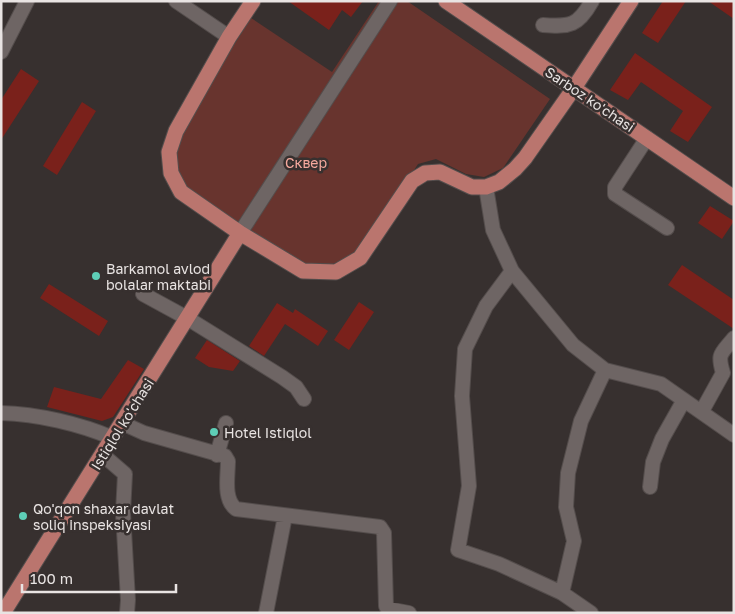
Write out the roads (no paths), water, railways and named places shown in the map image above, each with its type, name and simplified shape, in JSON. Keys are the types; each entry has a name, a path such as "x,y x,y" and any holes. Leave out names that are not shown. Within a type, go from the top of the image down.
{"main road":[{"path":"253,1 229,37 176,131 169,152 171,173 181,192 240,233 303,271 336,272 360,258 412,180 425,173 440,172 472,187 486,187 499,182 515,170 574,88 631,1"},
{"name":"Sarboz ko'chasi","path":"446,1 734,198"},
{"name":"Istiqlol ko'chasi","path":"3,613 114,438 240,233"}],"street":[{"path":"1,52 27,1"},
{"path":"176,1 229,37"},
{"path":"240,233 390,1"},
{"path":"543,25 564,26 574,22 585,14 592,1"},
{"path":"647,138 615,187 614,194 667,228"},
{"path":"486,187 493,230 512,271 573,345 605,370 661,384 734,434"},
{"path":"512,271 486,306 465,349 462,396 469,486 458,550 500,564 562,594 592,613"},
{"path":"143,294 187,318 289,382 296,387 304,399"},
{"path":"702,412 723,373 719,360 720,356 734,338"},
{"path":"562,594 574,542 566,507 568,473 581,421 605,370"},
{"path":"650,487 652,462 662,438 684,400"},
{"path":"1,413 16,413 90,428 114,438"},
{"path":"122,423 144,433 225,456 228,461 228,498 231,506 236,510 376,525 382,528 384,533 385,602 388,608 409,613"},
{"path":"217,455 226,423"},
{"path":"103,455 125,474 123,513 127,606"},
{"path":"266,613 285,516"}],"place":[{"name":"Barkamol avlod bolalar maktabi","path":"96,276"},
{"name":"Hotel Istiqlol","path":"214,432"},
{"name":"Qo'qon shaxar davlat soliq inspeksiyasi","path":"23,516"}],"park label":[{"name":"Сквер","path":"306,162"}]}
